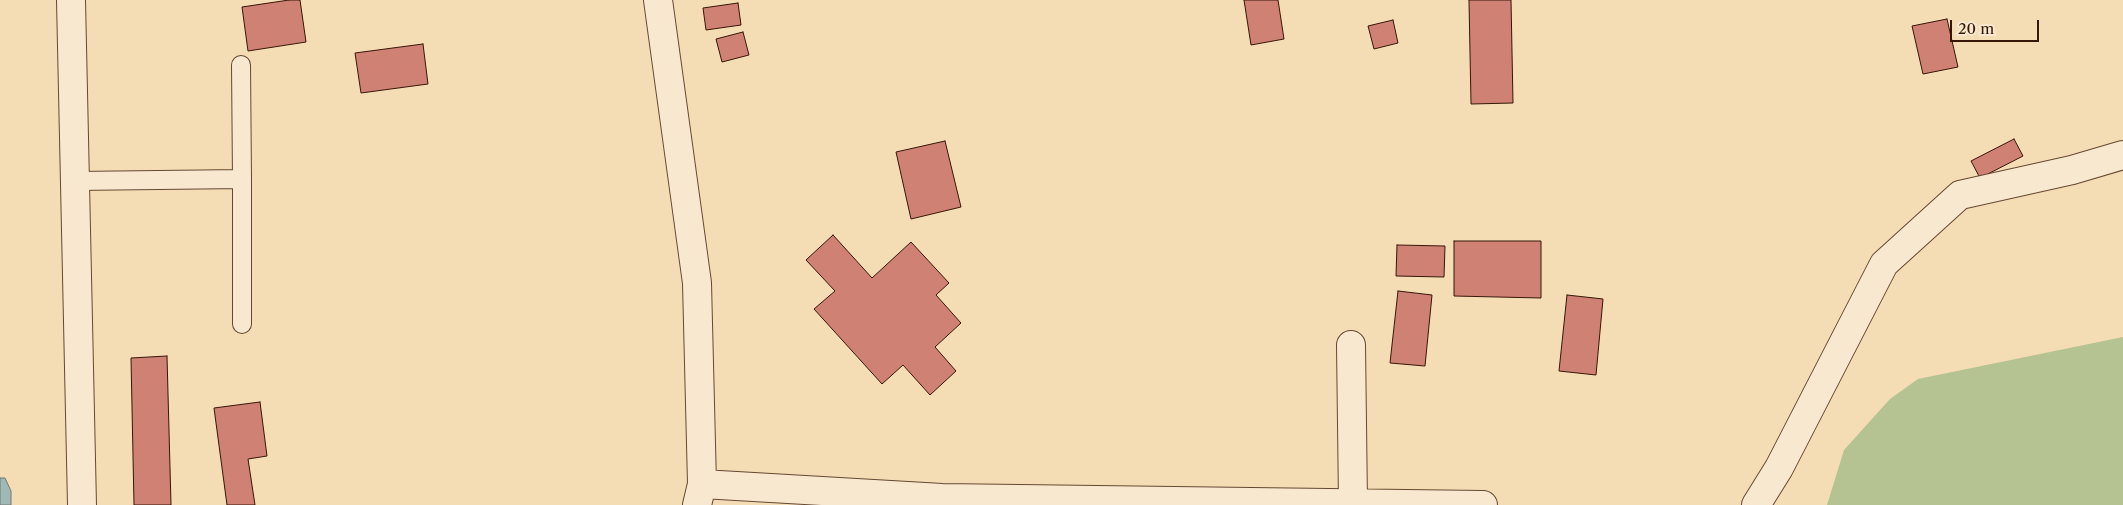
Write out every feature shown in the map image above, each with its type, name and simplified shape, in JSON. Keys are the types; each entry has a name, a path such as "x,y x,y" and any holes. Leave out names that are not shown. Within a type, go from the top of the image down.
{"street":[{"path":"72,0 82,505"},
{"path":"658,0 697,282 699,495 1248,504 1483,505"},
{"path":"1756,505 1779,468 1884,264 1960,195 2072,170 2123,155"},
{"path":"1351,345 1353,504"}],"lane":[{"path":"241,65 242,324"},
{"path":"75,181 242,179"}],"green space":[{"path":"2123,337 2123,505 1827,505 1844,450 1890,399 1918,379"}],"water":[{"path":"0,478 5,478 11,491 11,505 0,505"}],"building":[{"path":"300,0 306,42 248,51 242,7"},
{"path":"1244,0 1278,0 1284,39 1251,45"},
{"path":"1469,0 1511,0 1513,103 1471,104"},
{"path":"738,3 741,25 706,30 703,8"},
{"path":"1947,19 1958,67 1923,74 1912,26"},
{"path":"1393,20 1398,43 1374,49 1368,26"},
{"path":"743,32 749,55 722,62 716,39"},
{"path":"423,44 428,84 361,93 355,53"},
{"path":"2014,139 2023,156 1980,178 1971,161"},
{"path":"945,141 961,207 911,219 896,152"},
{"path":"833,235 872,278 911,242 949,283 936,295 961,323 935,347 956,371 930,395 903,365 882,384 814,309 835,291 806,260"},
{"path":"1454,241 1541,241 1541,298 1454,296"},
{"path":"1397,245 1445,246 1444,277 1396,276"},
{"path":"1398,291 1432,295 1425,366 1390,363"},
{"path":"1567,295 1603,299 1596,375 1559,371"},
{"path":"167,356 171,505 134,505 131,358"},
{"path":"260,402 267,456 248,459 255,505 227,505 214,408"}]}
